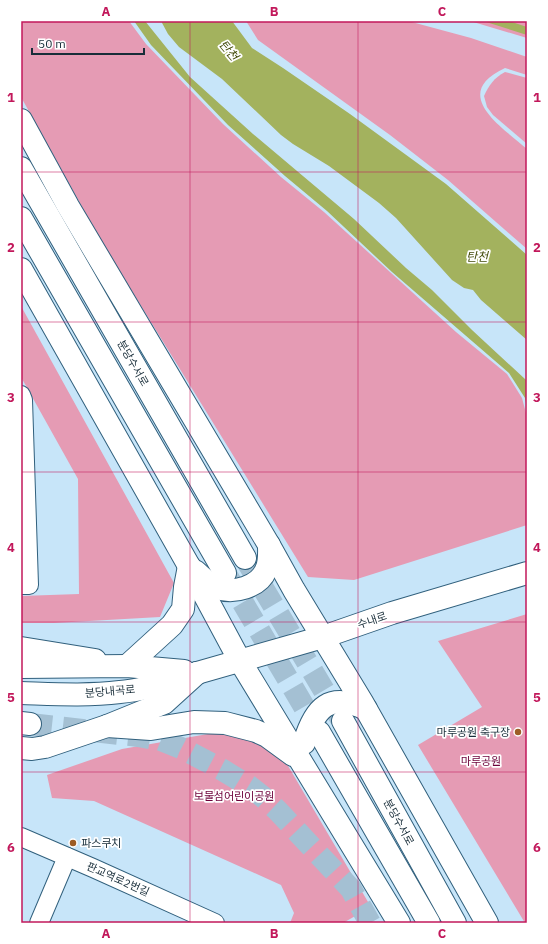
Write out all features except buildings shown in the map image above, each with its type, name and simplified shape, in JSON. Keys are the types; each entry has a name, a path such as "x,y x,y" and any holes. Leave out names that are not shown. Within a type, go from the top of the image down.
{"main road":[{"path":"21,120 68,206 294,590 324,637 366,709 487,923"},
{"name":"분당수서로","path":"21,168 245,558"},
{"path":"21,218 225,573"},
{"path":"21,269 189,566 240,661 399,923"},
{"path":"189,566 216,588 230,591 242,589 262,577 267,569 269,559 268,545"},
{"path":"21,648 127,666 172,625 183,609 189,566"},
{"name":"수내로","path":"240,661 324,637 392,613 527,573"},
{"name":"분당내곡로","path":"21,693 73,694 120,692 140,689 240,661"},
{"name":"분당내곡로","path":"21,667 127,666 198,673"},
{"path":"21,748 32,749 45,747 107,726 164,702 198,673"},
{"path":"301,761 308,729 322,708 328,704 338,701 353,703 366,709"},
{"name":"분당수서로","path":"343,721 454,923"},
{"path":"107,726 151,729 194,722 225,723 262,734 301,761"},
{"path":"319,732 429,923"}],"street":[{"path":"21,585 30,585 24,496 22,398"},
{"name":"판교역로2번길","path":"21,837 215,923"},
{"path":"39,923 67,857"}],"green space":[{"path":"21,21 129,21 146,44 223,124 281,177 324,212 456,332 507,374 522,398 527,417 527,525 354,580 308,577 101,241 21,97"},
{"path":"246,21 408,21 471,38 527,57 527,75 505,68 489,78 481,89 481,99 486,110 494,121 527,149 527,249 448,180 390,135 258,40"},
{"path":"470,21 527,21 527,38"},
{"path":"505,72 527,78 527,144 493,115 487,107 484,96 486,92 495,79"},
{"path":"21,306 174,583 160,617 54,623 21,623 21,596 79,594 78,479 21,377"},
{"name":"마루공원","path":"527,614 527,923 525,923 418,745 482,707 438,641"},
{"name":"보물섬어린이공원","path":"225,731 248,736 284,759 371,907 343,923 290,923 294,913 281,885 94,801 52,798 47,775 122,749"}],"water":[{"path":"134,21 145,21 190,77 253,134 354,219 406,268 432,290 472,330 525,379 527,381 527,408 525,398 509,373 392,272 327,211 228,125 151,45"},
{"name":"탄천","path":"161,21 232,21 252,48 350,114 446,184 527,255 527,340 481,300 473,290 464,288 452,280 396,218 379,203 329,166 281,135 222,79 179,47 168,34"},
{"path":"483,21 509,21 527,27 527,35"}],"tunnel":[{"path":"245,558 341,719"},
{"path":"226,574 319,732"},
{"path":"30,724 161,740 181,748 221,769 249,786 277,810 351,889 370,923"}],"place":[{"name":"마루공원 축구장","path":"518,732"},
{"name":"파스쿠치","path":"73,843"}]}
